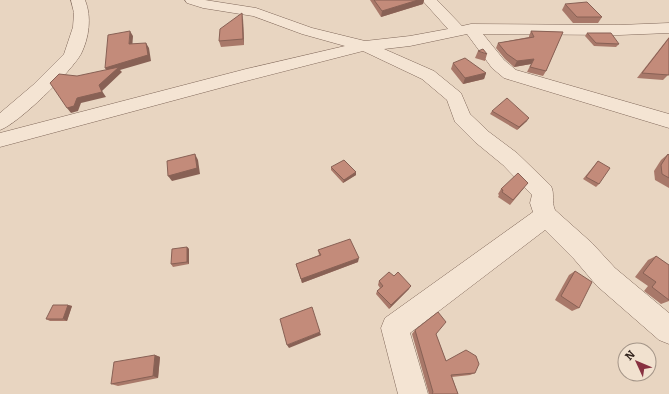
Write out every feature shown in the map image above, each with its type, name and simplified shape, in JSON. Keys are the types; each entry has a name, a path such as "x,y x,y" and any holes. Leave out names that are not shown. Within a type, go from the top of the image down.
{"street":[{"path":"0,123 15,112 52,77 72,54 79,35 82,17 78,0"},
{"path":"192,0 203,4 256,12 307,31 365,46 428,75 455,97 462,117 482,137 510,159 543,192 541,203 546,216 583,251 606,277 669,330"},
{"path":"429,0 465,30 498,64 510,74 669,121"},
{"path":"0,140 246,74 365,46 465,30 619,30 669,28"},
{"path":"413,394 395,328 546,216"}],"building":[{"path":"374,0 418,0 382,11"},
{"path":"587,2 602,17 577,17 565,4"},
{"path":"242,13 243,39 219,41 220,29"},
{"path":"130,31 129,44 146,43 148,55 105,68 108,35"},
{"path":"531,31 563,32 546,71 530,67 534,59 517,61 507,54 498,43 534,37"},
{"path":"587,33 611,33 619,44 596,43"},
{"path":"669,38 669,75 642,73"},
{"path":"483,49 487,54 478,51"},
{"path":"465,58 486,73 465,78 453,63"},
{"path":"119,67 99,85 102,92 77,98 74,106 67,108 50,83 59,74 77,76"},
{"path":"507,98 529,118 519,127 492,111"},
{"path":"195,154 197,168 168,176 167,161"},
{"path":"668,154 669,178 662,174 661,165"},
{"path":"344,160 356,172 344,180 331,167"},
{"path":"598,161 610,168 599,184 586,177"},
{"path":"518,173 528,183 513,200 502,192 503,190 501,189"},
{"path":"350,239 359,258 301,279 296,264 321,255 318,250"},
{"path":"187,247 187,262 171,264 172,249"},
{"path":"656,256 669,265 669,300 652,287 656,282 643,273"},
{"path":"575,271 592,282 579,308 561,296"},
{"path":"389,272 394,276 398,272 411,286 391,305 377,291 383,286 379,281"},
{"path":"53,305 68,305 63,319 46,319"},
{"path":"312,307 320,332 287,345 280,319"},
{"path":"438,312 446,322 436,334 446,361 466,350 476,356 479,364 475,373 451,375 458,394 432,394 433,392 415,330"},
{"path":"155,355 153,376 111,384 114,362"}]}
